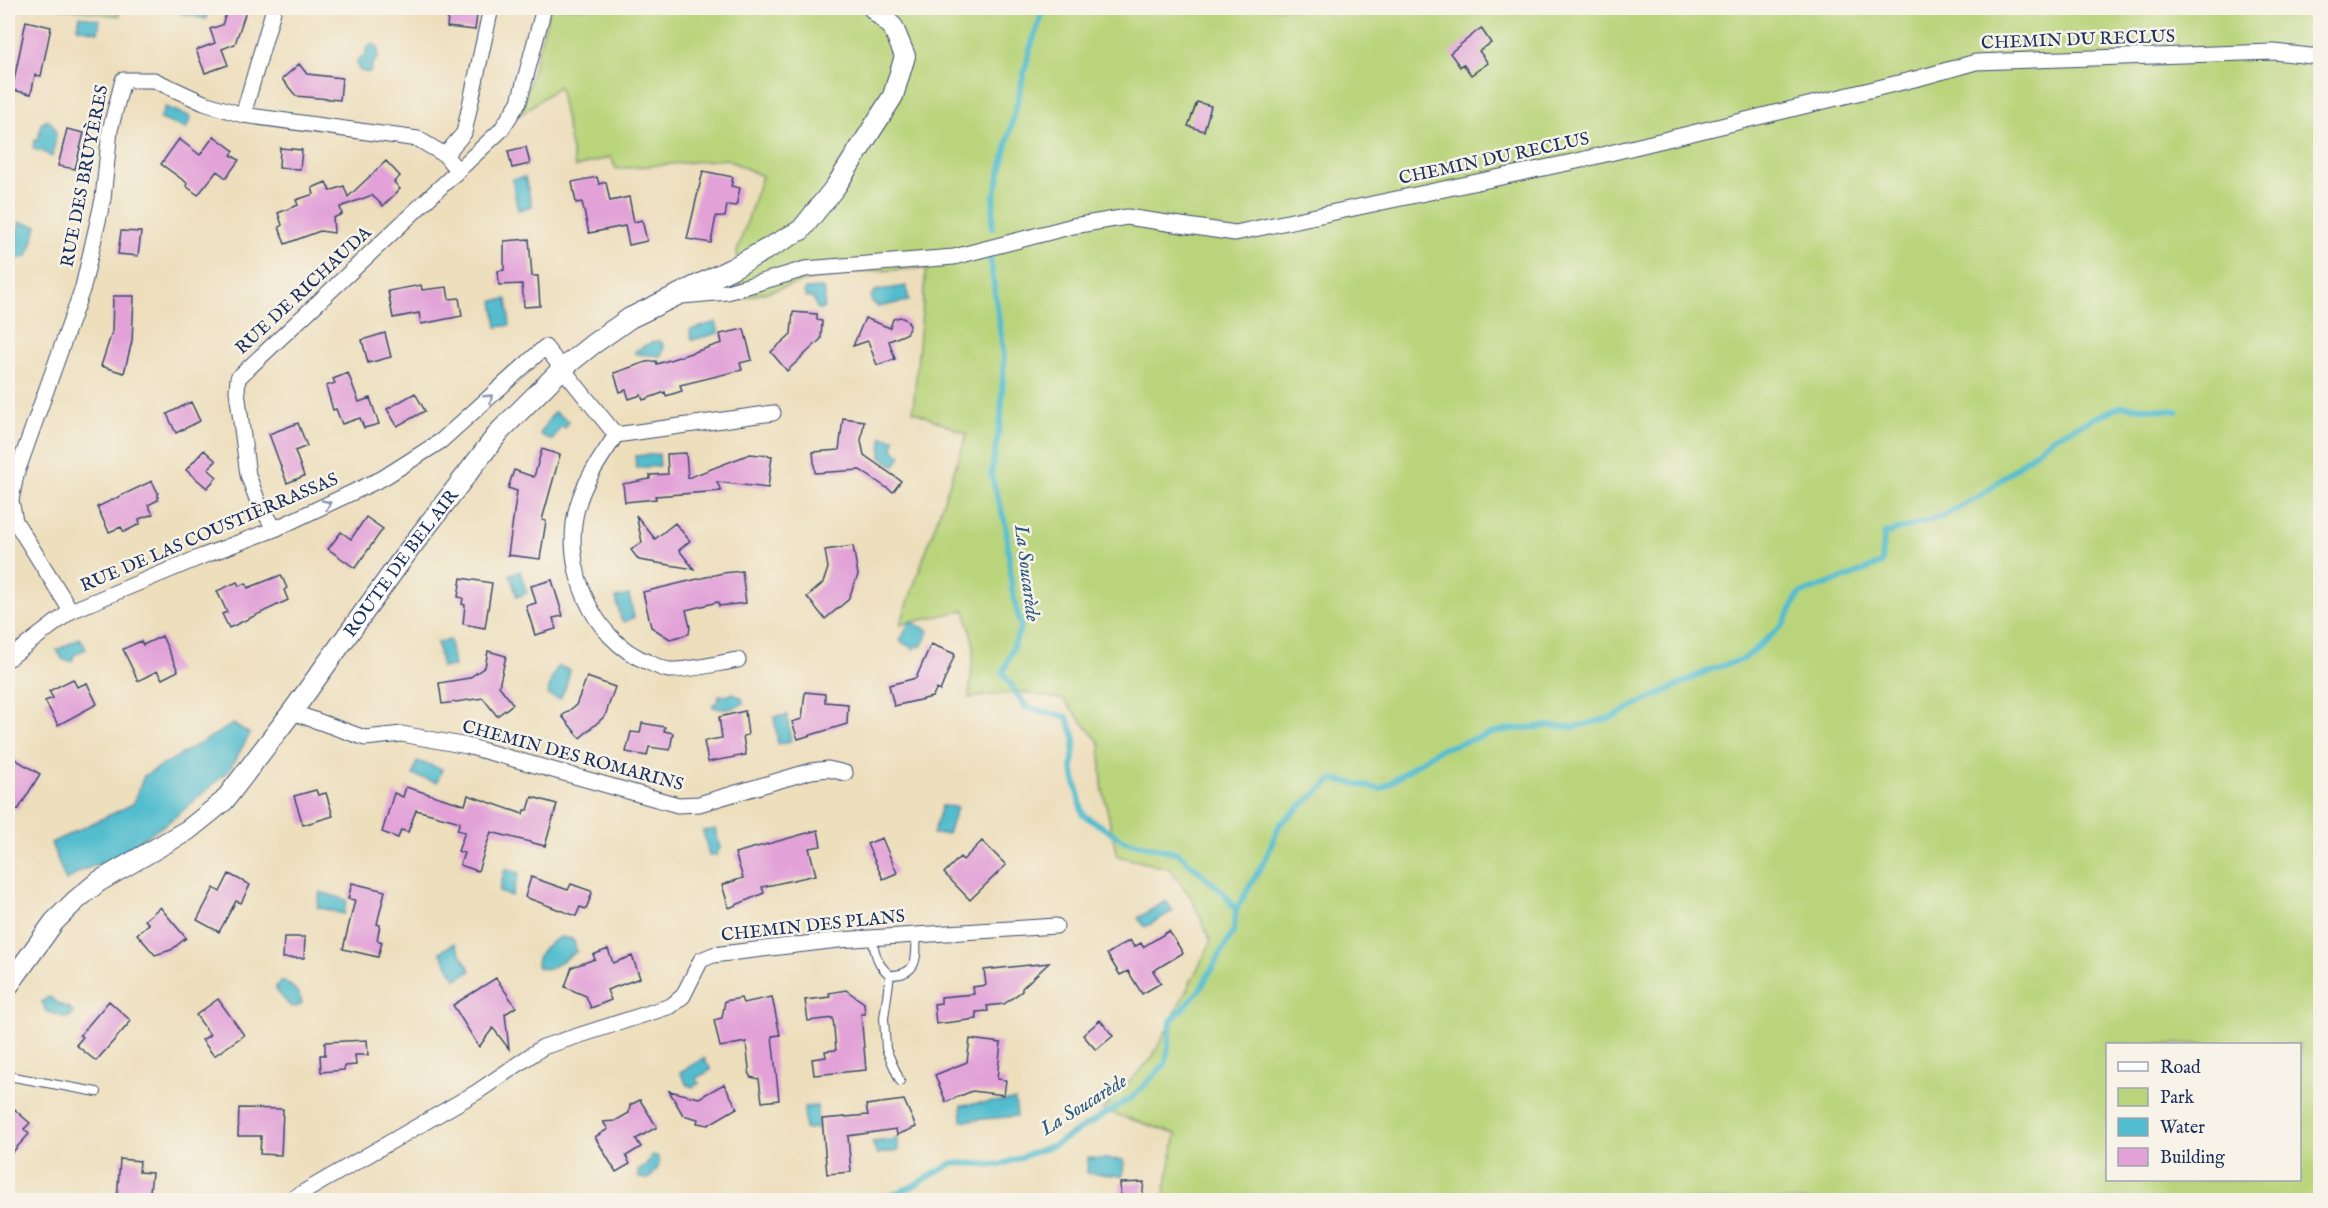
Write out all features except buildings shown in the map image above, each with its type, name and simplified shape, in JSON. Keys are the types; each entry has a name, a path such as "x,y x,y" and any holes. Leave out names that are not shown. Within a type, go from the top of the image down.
{"street":[{"path":"274,8 243,115 418,139 445,155 457,170"},
{"path":"445,155 464,133 491,8"},
{"name":"RUE DE RICHAUDA","path":"274,529 258,502 248,475 237,391 238,378 501,130 519,102 544,8"},
{"name":"ROUTE DE BEL AIR","path":"8,986 54,922 75,901 98,882 188,830 224,801 292,712 408,551 500,431 563,368 630,318 731,269 801,230 836,186 893,96 905,56 893,27 873,8"},
{"name":"CHEMIN DU RECLUS","path":"677,296 728,292 805,268 954,256 1073,226 1127,217 1235,232 1577,161 1908,81 1976,62 2274,52 2320,57"},
{"name":"RUE DES BRUYÈRES","path":"71,611 15,522 11,500 16,475 83,286 103,199 110,130 123,80 154,80 204,103 243,115"},
{"name":"RUE DE LAS COUSTIÈRRASSAS","path":"8,659 71,611 274,529 383,478 441,441 545,347 563,368"},
{"path":"563,368 616,435"},
{"path":"738,660 668,670 633,656 610,638 594,615 584,594 576,566 573,537 577,507 588,479 616,435 773,413"},
{"name":"CHEMIN DES ROMARINS","path":"292,712 365,738 402,734 467,746 678,805 699,804 811,771 828,769 845,772"},
{"name":"CHEMIN DES PLANS","path":"290,1200 477,1092 543,1047 671,1006 683,996 701,960 713,955 872,938 1056,926"}],"lane":[{"path":"872,938 877,961 882,969 890,975 901,975 916,961 916,935"},
{"path":"890,975 885,1018 886,1049 900,1081"},
{"path":"8,1076 97,1092"}],"green space":[{"path":"60,8 120,8 119,16"},
{"path":"550,8 2320,8 2320,1200 1163,1200 1176,1134 1102,1110 1152,1058 1211,942 1192,899 1170,869 1117,856 1102,786 1100,743 1064,700 1020,692 969,698 974,646 965,610 900,625 967,434 913,411 926,268 831,274 741,299 737,252 762,176 726,159 616,169 611,157 575,167 559,86 520,115"}],"water":[{"path":"181,8 209,8 206,19 180,13"},
{"path":"80,16 100,20 98,32 77,28"},
{"path":"372,44 378,47 378,57 371,66 371,71 367,73 359,70 356,63 359,58 365,56 366,49"},
{"path":"165,107 191,117 186,129 160,119"},
{"path":"48,120 56,132 52,157 33,149 34,141 38,140 41,124"},
{"path":"525,177 532,206 518,210 512,179"},
{"path":"20,222 37,226 28,256 18,259 12,252"},
{"path":"906,286 909,301 877,307 872,302 871,297 875,291"},
{"path":"822,288 825,293 824,308 820,310 813,298 806,297 804,292 805,289"},
{"path":"507,299 510,325 497,327 493,301"},
{"path":"716,322 719,333 692,340 690,330"},
{"path":"658,341 664,347 661,356 636,354 635,351"},
{"path":"554,412 569,421 565,428 561,426 552,441 540,434"},
{"path":"882,437 894,439 893,450 901,455 895,466 881,457"},
{"path":"659,454 660,466 636,468 635,456"},
{"path":"520,571 527,593 517,597 510,574"},
{"path":"629,595 634,617 625,622 621,620 616,598"},
{"path":"910,621 929,631 921,647 916,645 914,649 900,641"},
{"path":"80,638 86,649 74,655 72,661 63,660 57,650"},
{"path":"450,640 454,666 442,668 437,642"},
{"path":"558,666 570,670 560,699 548,695 551,680"},
{"path":"733,693 742,698 743,703 728,709 713,707 713,704 718,702 719,695 726,696"},
{"path":"787,715 791,742 778,744 774,717"},
{"path":"233,724 250,734 229,770 167,823 110,860 82,870 66,881 51,843 133,804 144,776"},
{"path":"417,761 442,769 437,782 413,775"},
{"path":"942,806 957,807 948,834 933,834"},
{"path":"715,829 720,848 716,855 709,856 703,831"},
{"path":"505,869 519,873 512,896 499,892"},
{"path":"320,892 347,900 344,914 317,907"},
{"path":"1166,901 1173,911 1145,927 1138,918"},
{"path":"561,937 572,939 576,952 549,969 539,968 537,965 542,951"},
{"path":"454,943 471,971 456,979 440,952"},
{"path":"282,981 297,992 302,1003 297,1007 290,1006 276,990 276,986"},
{"path":"50,997 62,1006 68,1007 73,1012 72,1015 66,1018 46,1011 42,1002"},
{"path":"704,1058 711,1070 696,1078 699,1083 693,1087 687,1085 680,1072"},
{"path":"1015,1100 1017,1116 962,1121 961,1105"},
{"path":"817,1106 818,1128 805,1129 804,1107"},
{"path":"898,1139 898,1151 877,1154 872,1142"},
{"path":"652,1155 657,1156 659,1163 657,1169 648,1179 639,1178 638,1170 646,1165"},
{"path":"1088,1158 1124,1160 1123,1176 1087,1173"}],"waterway":[{"name":"La Soucarède","path":"992,228 994,198 1030,49 1044,8"},
{"name":"La Soucarède","path":"879,1200 911,1187 953,1163 1000,1165 1054,1145 1133,1097 1166,1063 1171,1021 1199,991 1234,930 1236,910 1223,892 1178,853 1125,841 1083,815 1072,768 1075,739 1067,717 1026,707 1003,673 1021,627 1012,589 1006,526 991,475 1001,418 1004,357 990,257"},
{"path":"1236,910 1266,858 1280,824 1333,779 1381,789 1438,750 1503,730 1548,726 1574,727 1610,718 1709,670 1744,659 1783,625 1799,594 1882,563 1884,534 1943,516 1982,495 2054,437 2121,406 2177,411"}]}
